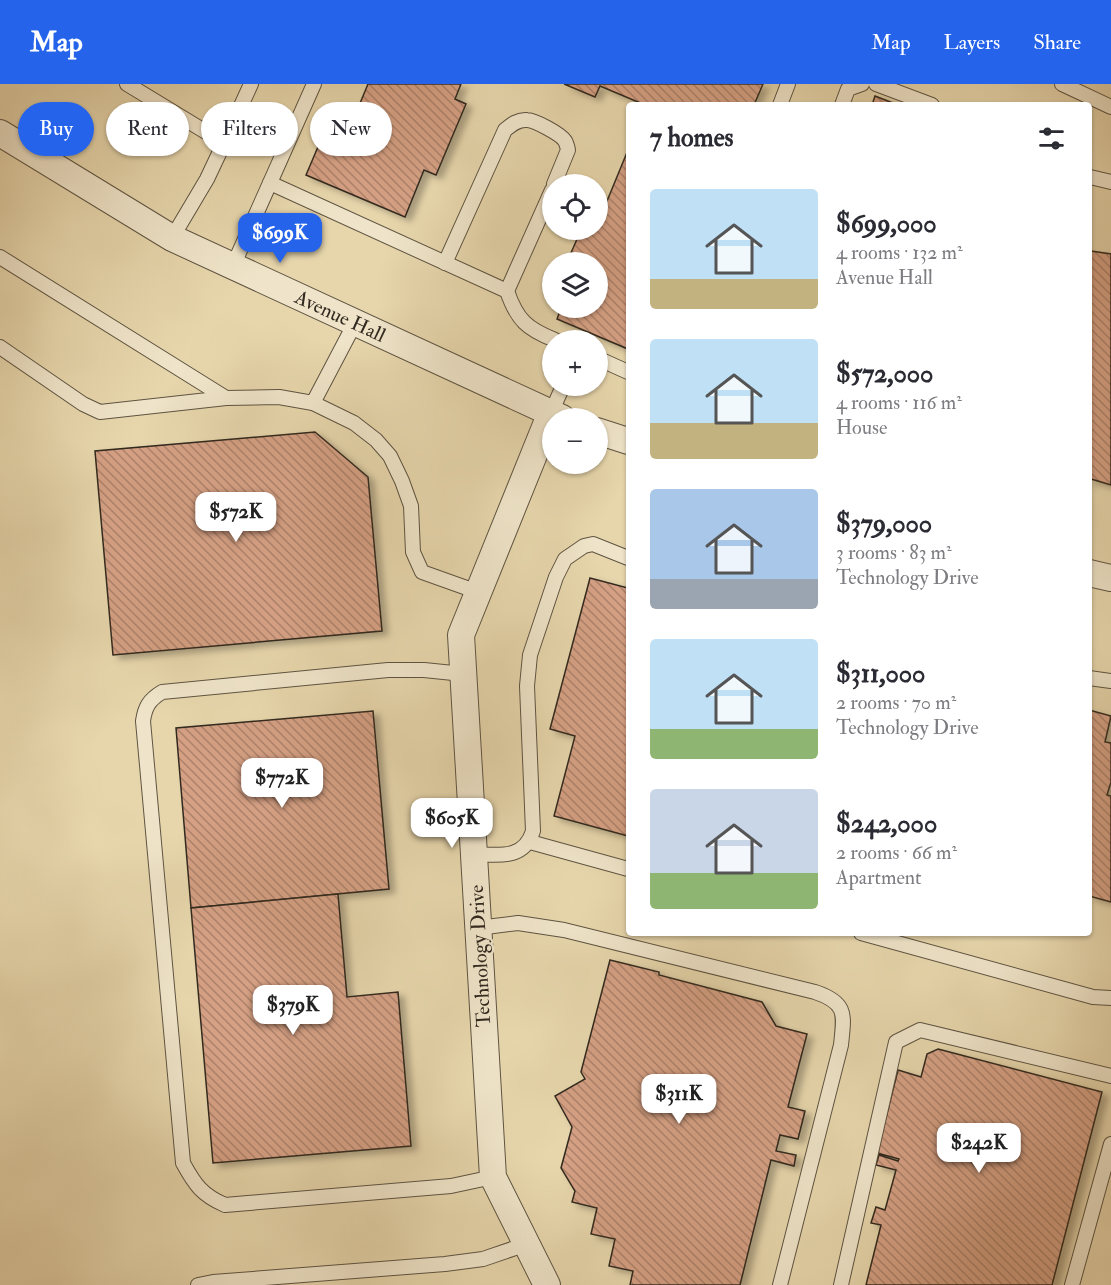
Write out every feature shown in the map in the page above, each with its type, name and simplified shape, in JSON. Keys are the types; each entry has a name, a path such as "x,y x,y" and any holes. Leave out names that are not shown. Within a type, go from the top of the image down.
{"street":[{"name":"Avenue Hall","path":"0,133 172,238 542,410"},
{"path":"608,435 626,440"},
{"name":"Technology Drive","path":"542,448 461,635 493,1177 547,1285"},
{"path":"1092,574 1111,578"}],"lane":[{"path":"127,84 201,129"},
{"path":"243,102 251,84"},
{"path":"233,266 314,84"},
{"path":"781,102 788,84"},
{"path":"843,102 848,89 862,84"},
{"path":"876,84 924,102"},
{"path":"1062,84 1111,106"},
{"path":"445,263 505,130 511,125 528,119 566,141 568,150 558,174"},
{"path":"172,238 218,156"},
{"path":"1092,177 1111,182"},
{"path":"270,183 507,291 519,318 542,335"},
{"path":"507,291 542,212"},
{"path":"0,257 226,398"},
{"path":"313,403 355,323"},
{"path":"0,347 83,404 100,412 226,398 279,397 313,403 354,423 376,440 390,456 402,481 411,507 413,552 422,572 478,592"},
{"path":"608,363 626,371"},
{"path":"474,854 506,855 523,849 530,842 533,831 527,686 530,655 556,577 565,559 584,546 593,544 626,557"},
{"path":"463,674 424,670 388,670 162,692 151,699 145,708 143,721 183,1163 194,1183 208,1197 225,1205 451,1186 493,1177"},
{"path":"1092,678 1111,681"},
{"path":"530,842 626,868"},
{"path":"478,928 518,923 564,930 816,992 830,997 838,1005 844,1015 841,1045 780,1285"},
{"path":"872,936 1093,997 1111,998"},
{"path":"841,1285 896,1042 920,1030 1111,1076"},
{"path":"1072,1285 1111,1144"},
{"path":"198,1285 445,1264 483,1259 526,1244"}],"building":[{"path":"368,84 461,84 455,99 466,104 436,175 424,170 405,217 306,175 314,156 392,156 392,102 361,102"},
{"path":"564,84 763,84 755,102 638,102 600,86 595,97"},
{"path":"875,96 890,102 873,102"},
{"path":"626,155 626,348 608,341 608,330 583,330 557,319 608,318 608,252 571,252 577,240 608,240 608,199"},
{"path":"1092,251 1111,254 1111,485 1092,479"},
{"path":"315,432 368,477 382,631 113,655 95,451"},
{"path":"590,578 626,587 626,835 554,816 575,736 550,729"},
{"path":"373,711 389,889 191,908 176,728"},
{"path":"1092,711 1111,716 1105,742 1111,743 1111,782 1107,795 1111,796 1111,902 1092,897"},
{"path":"338,894 347,997 398,992 411,1146 213,1163 191,908"},
{"path":"610,960 762,1002 776,1026 807,1034 788,1107 805,1111 798,1139 780,1135 776,1151 796,1155 794,1166 771,1160 740,1285 630,1285 633,1271 609,1266 615,1239 591,1234 597,1208 572,1202 575,1191 561,1168 572,1127 555,1096 585,1079 581,1072"},
{"path":"938,1049 1102,1092 1052,1285 866,1285 881,1225 871,1223 876,1207 885,1210 896,1170 876,1165 879,1155 898,1161 899,1159 877,1153 898,1070 921,1077 927,1054"}]}
